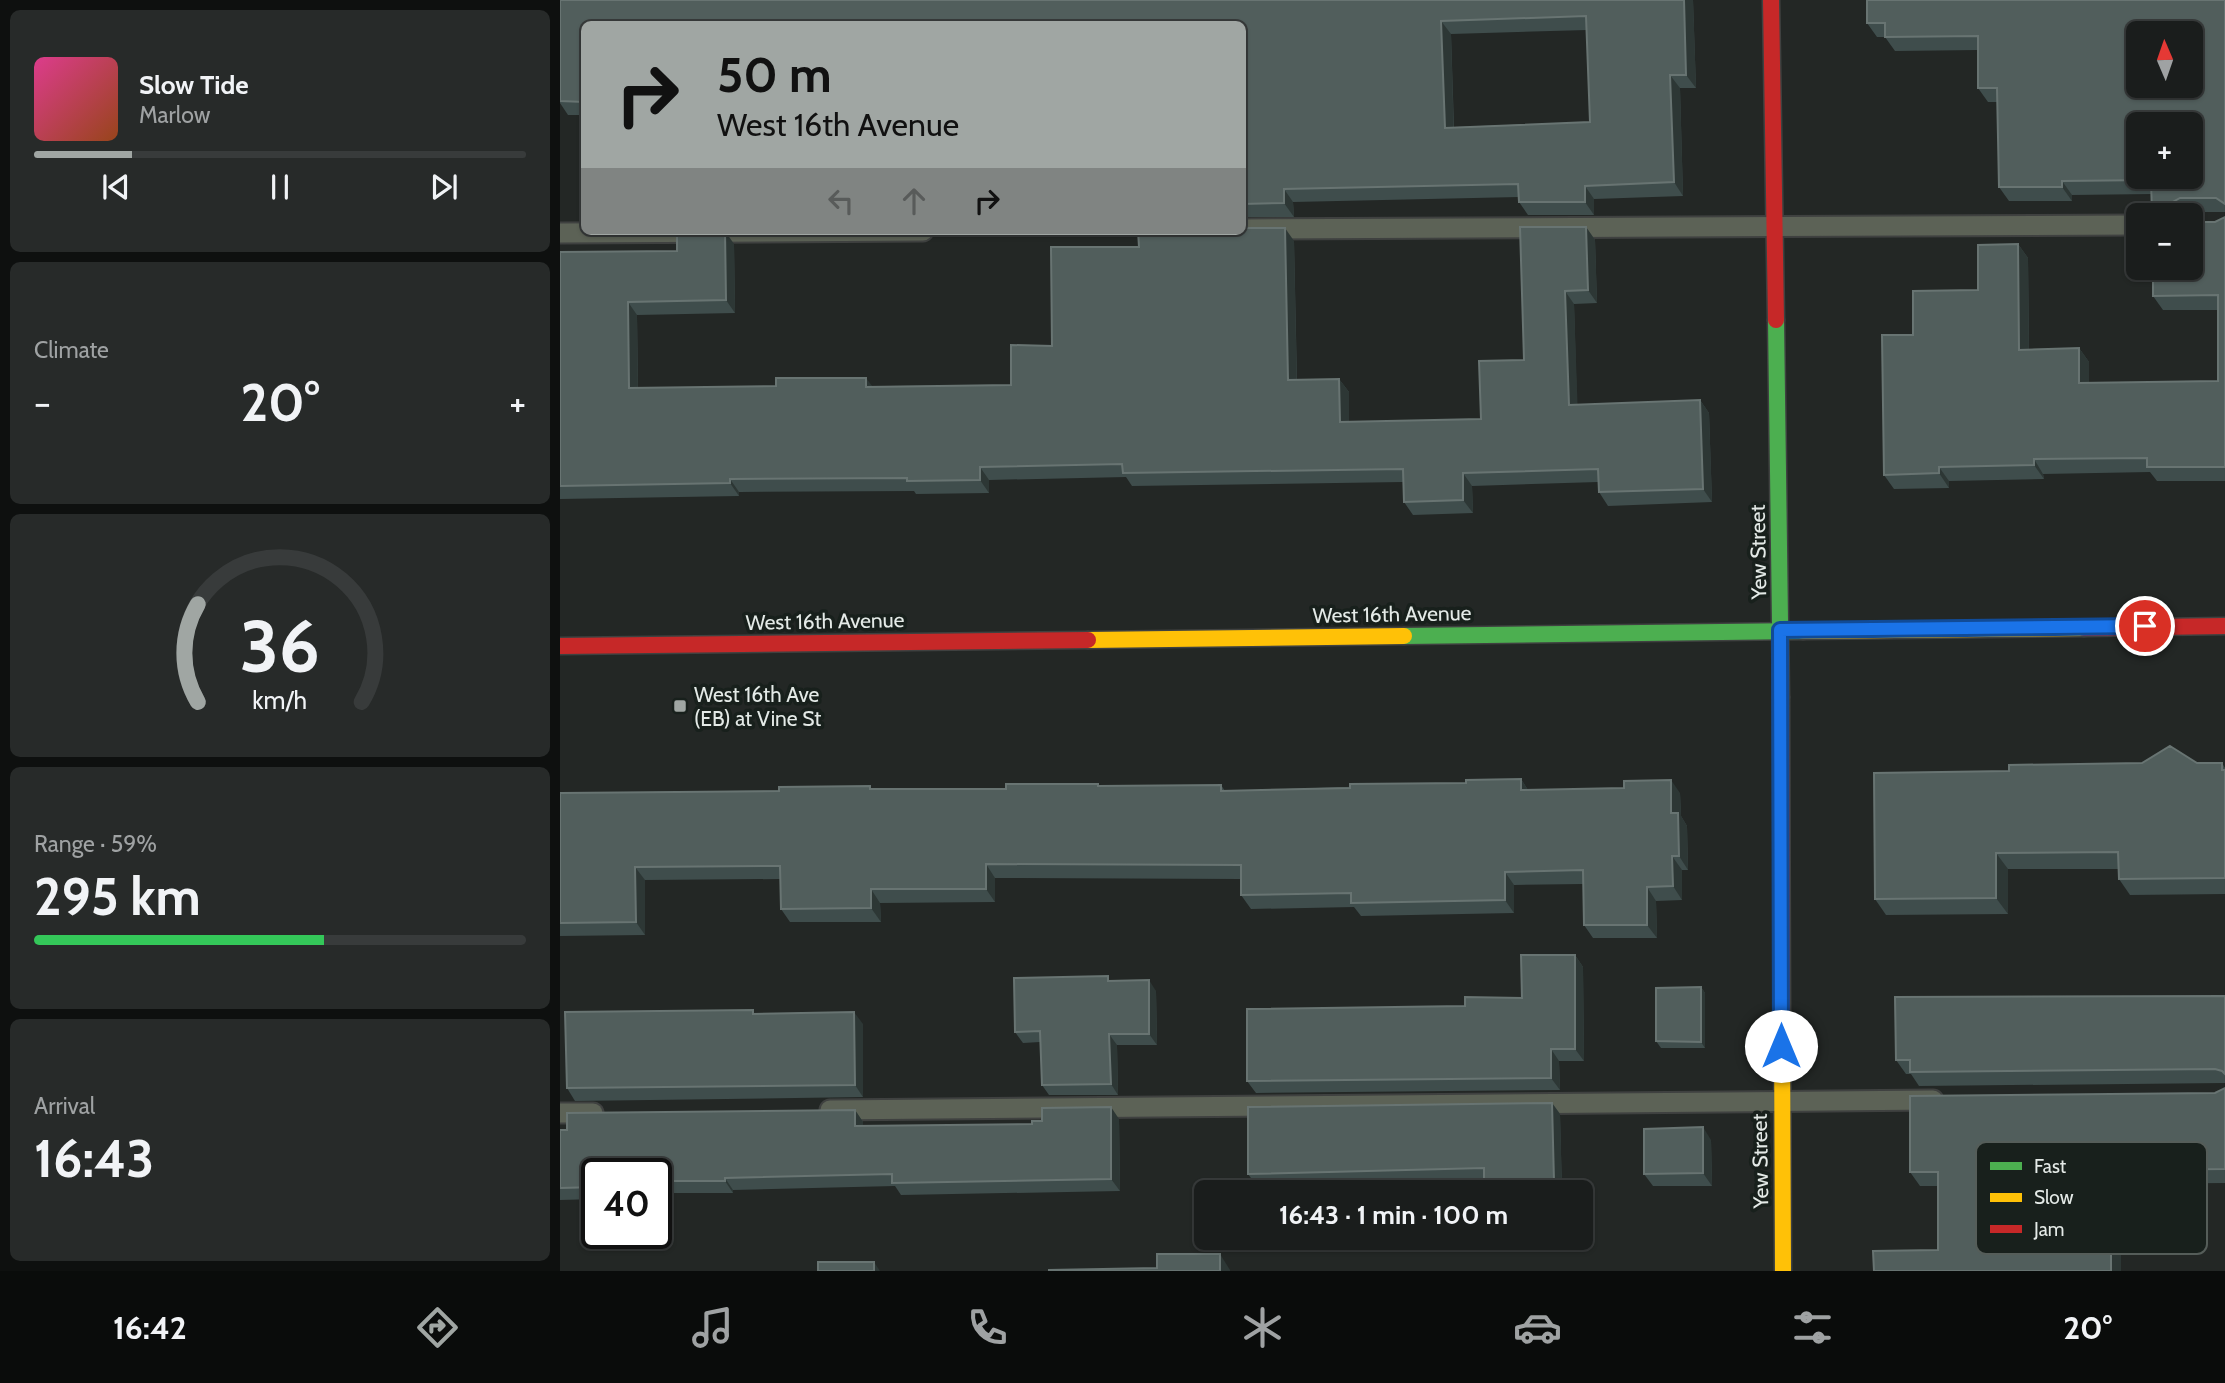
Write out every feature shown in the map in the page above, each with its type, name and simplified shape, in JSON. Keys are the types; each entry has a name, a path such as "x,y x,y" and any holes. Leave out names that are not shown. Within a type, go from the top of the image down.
{"main road":[{"name":"Yew Street","path":"1771,0 1780,630 1783,1271"},
{"name":"West 16th Avenue","path":"560,646 2225,626"}],"lane":[{"path":"1246,229 2126,225"},
{"path":"560,233 581,233"},
{"path":"810,1111 1950,1099"},
{"path":"560,1113 615,1113"}],"building":[{"path":"560,0 1684,0 1686,75 1670,75 1674,182 1585,186 1585,202 1519,202 1518,184 1284,189 1284,203 1246,204 1246,21 581,21 581,102 560,101","holes":["1586,16 1590,122 1445,128 1441,21"]},
{"path":"1867,0 2225,0 2225,204 2216,198 2180,198 2171,203 2152,203 2151,189 2203,189 2203,112 2126,112 2126,180 2062,181 2062,187 1999,187 1997,88 1978,88 1978,36 1885,37 1885,23 1867,23"},
{"path":"2225,217 2225,467 2147,467 2147,458 2034,459 2034,465 1939,467 1939,473 1884,475 1882,335 1913,335 1913,291 1978,290 1978,245 2018,244 2019,350 2079,348 2079,383 2218,381 2218,295 2153,296 2153,280 2203,280 2203,222 2215,222"},
{"path":"1520,227 1586,227 1588,290 1565,291 1569,405 1700,400 1703,489 1599,492 1598,469 1463,473 1463,500 1404,502 1403,469 1123,473 1122,464 980,467 980,480 730,479 730,483 560,486 560,252 677,251 677,235 725,235 726,300 628,302 629,388 776,386 776,378 866,378 866,387 1011,385 1011,345 1052,346 1051,247 1139,247 1138,235 1246,235 1246,228 1285,228 1288,380 1339,379 1340,422 1481,419 1479,361 1524,360"},
{"path":"2170,746 2197,763 2222,763 2222,770 2225,770 2225,878 2119,879 2118,852 1996,853 1996,898 1875,899 1874,773 2009,771 2009,765 2142,763"},
{"path":"1521,779 1521,790 1624,788 1624,781 1671,780 1671,813 1678,813 1679,856 1672,856 1673,886 1647,887 1647,925 1584,925 1583,870 1505,872 1505,900 1351,903 1351,893 1241,895 1241,865 986,864 986,889 871,889 871,908 781,909 780,866 635,867 636,922 560,923 560,793 779,791 779,787 870,786 870,789 1006,789 1006,784 1221,785 1221,791 1350,788 1350,784 1466,783 1466,780"},
{"path":"1521,955 1575,955 1575,1049 1551,1049 1551,1078 1247,1081 1247,1009 1465,1006 1465,997 1522,998"},
{"path":"1108,976 1108,981 1149,980 1149,1034 1109,1034 1111,1084 1042,1085 1040,1031 1015,1032 1014,978"},
{"path":"1701,987 1701,1042 1656,1041 1656,988"},
{"path":"2225,996 2225,1074 2215,1069 1910,1072 1910,1060 1896,1060 1895,997"},
{"path":"753,1010 753,1014 854,1012 855,1085 567,1088 565,1012"},
{"path":"2225,1088 2225,1169 2207,1169 2207,1142 1976,1142 1976,1254 2111,1254 2111,1271 1874,1271 1873,1251 1938,1250 1938,1172 1910,1172 1910,1096 2215,1093"},
{"path":"1552,1103 1554,1180 1484,1180 1484,1168 1248,1174 1248,1107"},
{"path":"1111,1107 1111,1179 892,1183 892,1174 672,1181 672,1158 581,1158 581,1187 560,1188 560,1130 567,1130 567,1113 855,1110 855,1126 1032,1124 1032,1121 1042,1121 1042,1108"},
{"path":"1703,1127 1703,1173 1644,1174 1644,1129"},
{"path":"1157,1254 1220,1254 1220,1271 1049,1271 1157,1268"},
{"path":"818,1262 874,1262 874,1271 818,1271"}],"traffic: fast":[{"path":"1776,320 1781,697"},
{"path":"1404,636 1803,631"}],"traffic: slow":[{"path":"1803,631 2084,628"},
{"path":"1088,640 1404,636"},
{"path":"1782,1025 1783,1271"}],"traffic: jam":[{"path":"1771,0 1776,320"},
{"path":"2084,628 2225,626"},
{"path":"560,646 1088,640"},
{"path":"1781,697 1782,1025"}],"place":[{"name":"West 16th Ave (EB) at Vine St","path":"680,706"}],"route":[{"path":"1781,1046 1780,630 2145,626"}]}
